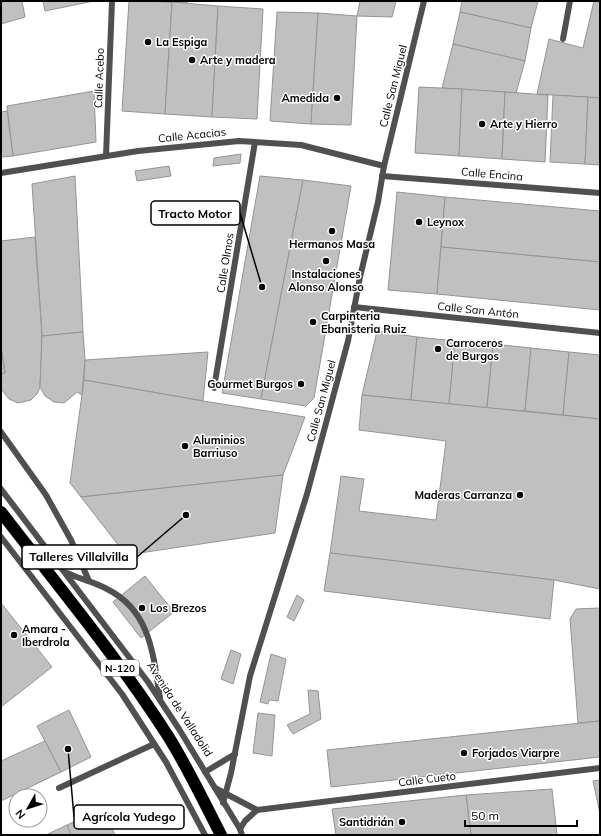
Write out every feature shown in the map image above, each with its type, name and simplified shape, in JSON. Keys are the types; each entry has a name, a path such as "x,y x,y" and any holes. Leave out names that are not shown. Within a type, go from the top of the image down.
{"highway":[{"name":"N-120","path":"1,512 104,646 168,736 200,792 221,835"}],"lane":[{"name":"Calle Acebo","path":"106,156 112,1"},
{"name":"Calle San Miguel","path":"223,803 235,754 250,676 307,494 348,341 360,277 378,202 384,166 424,1"},
{"path":"562,39 570,1"},
{"name":"Calle Acacias","path":"1,173 138,150 239,141 301,145 384,166"},
{"name":"Calle Olmos","path":"214,388 255,142"},
{"name":"Calle Encina","path":"382,176 600,193"},
{"name":"Calle San Antón","path":"354,307 600,333"},
{"path":"1,432 46,495 71,540 89,581"},
{"name":"Avenida de Valladolid","path":"1,489 66,572 161,701 241,832"},
{"path":"1,537 122,694 154,744 205,835"},
{"path":"66,572 108,589 126,603 143,623 150,639 161,701"},
{"path":"59,788 154,744"},
{"path":"205,772 235,754"},
{"name":"Calle Cueto","path":"257,810 600,768"},
{"path":"215,788 257,810 245,821 241,832"}],"building":[{"path":"1,1 22,1 25,17 1,24"},
{"path":"43,1 94,1 45,11"},
{"name":"La Espiga","path":"129,1 172,2 165,114 122,111"},
{"path":"155,1 187,1 187,3"},
{"path":"360,1 396,1 392,17 357,16"},
{"path":"462,1 538,1 531,28 460,12"},
{"path":"594,1 600,1 600,98 537,94 549,39 583,48"},
{"name":"Arte y madera","path":"172,2 218,6 212,117 165,114"},
{"path":"218,6 263,9 257,119 212,117"},
{"path":"277,12 318,13 311,124 270,121"},
{"path":"460,12 531,28 525,61 453,44"},
{"path":"318,13 357,16 351,125 311,124"},
{"path":"453,44 525,61 516,93 442,88"},
{"path":"419,87 462,89 459,156 415,153"},
{"name":"Arte y Hierro","path":"462,89 505,92 502,159 459,156"},
{"path":"94,91 96,142 13,156 7,106"},
{"path":"505,92 548,95 545,162 502,159"},
{"path":"553,95 588,97 585,164 550,162"},
{"path":"588,97 600,98 600,165 585,164"},
{"path":"7,111 13,156 1,157 1,112"},
{"path":"241,154 240,163 213,166 214,158"},
{"path":"169,166 171,176 137,181 135,171"},
{"path":"75,176 83,332 42,336 32,184"},
{"path":"260,176 303,180 261,399 222,393"},
{"path":"303,180 351,186 314,398 306,406 261,399"},
{"name":"Leynox","path":"397,192 445,197 437,294 388,290"},
{"path":"445,197 600,211 600,262 441,247"},
{"path":"35,237 42,336 40,387 37,394 31,400 18,403 9,399 1,389 1,374 5,373 1,347 1,241"},
{"path":"441,247 600,262 600,310 437,294"},
{"path":"377,331 417,337 411,400 362,395"},
{"path":"83,332 85,360 82,395 77,392 64,403 54,402 45,396 40,387 42,336"},
{"path":"417,337 455,341 449,404 411,400"},
{"path":"455,341 493,344 487,408 449,404"},
{"path":"493,344 531,348 525,411 487,408"},
{"path":"1,347 5,373 1,374"},
{"path":"531,348 569,352 563,415 525,411"},
{"path":"208,352 203,401 84,380 85,360"},
{"path":"569,352 600,355 600,419 563,415"},
{"name":"Aluminios Barriuso","path":"84,380 305,417 283,475 81,497 70,483"},
{"name":"Maderas Carranza","path":"362,395 600,419 600,589 554,580 330,553 341,476 364,479 359,511 436,520 446,441 359,430"},
{"path":"283,475 275,533 126,555 81,497"},
{"path":"330,553 554,580 550,619 324,591"},
{"path":"145,576 174,612 141,638 113,602"},
{"path":"297,595 304,600 294,621 287,617"},
{"name":"Amara - Iberdrola","path":"1,603 52,667 1,707"},
{"path":"600,608 600,721 578,723 570,619 576,609"},
{"path":"231,650 241,654 233,684 221,679"},
{"path":"271,654 286,659 278,701 269,700 268,704 260,702"},
{"path":"308,690 318,691 321,719 293,734 287,725 310,714"},
{"path":"69,710 91,757 61,772 37,726"},
{"path":"258,713 275,715 272,756 253,753"},
{"name":"Forjados Viarpre","path":"600,721 600,757 331,787 327,750"},
{"path":"45,741 61,772 28,788 8,788 8,798 1,801 1,761"},
{"path":"600,780 600,814 593,781"},
{"path":"552,789 557,835 471,835 466,795"},
{"name":"Santidrián","path":"466,795 471,835 336,835 332,809"},
{"path":"103,809 115,835 71,835 67,825"},
{"path":"67,825 71,835 46,835"}],"place":[{"name":"La Espiga","path":"148,42"},
{"name":"Arte y madera","path":"192,60"},
{"name":"Amedida","path":"337,98"},
{"name":"Arte y Hierro","path":"482,124"},
{"name":"Leynox","path":"419,222"},
{"name":"Hermanos Masa","path":"332,231"},
{"name":"Instalaciones Alonso Alonso","path":"326,261"},
{"name":"Tracto Motor","path":"262,287"},
{"name":"Carpinteria Ebanisteria Ruiz","path":"313,322"},
{"name":"Carroceros de Burgos","path":"438,349"},
{"name":"Gourmet Burgos","path":"301,384"},
{"name":"Aluminios Barriuso","path":"185,446"},
{"name":"Maderas Carranza","path":"520,495"},
{"name":"Talleres Villalvilla","path":"186,515"},
{"name":"Los Brezos","path":"142,608"},
{"name":"Amara - Iberdrola","path":"14,635"},
{"name":"Agrícola Yudego","path":"68,749"},
{"name":"Forjados Viarpre","path":"464,753"},
{"name":"Santidrián","path":"402,822"}]}
